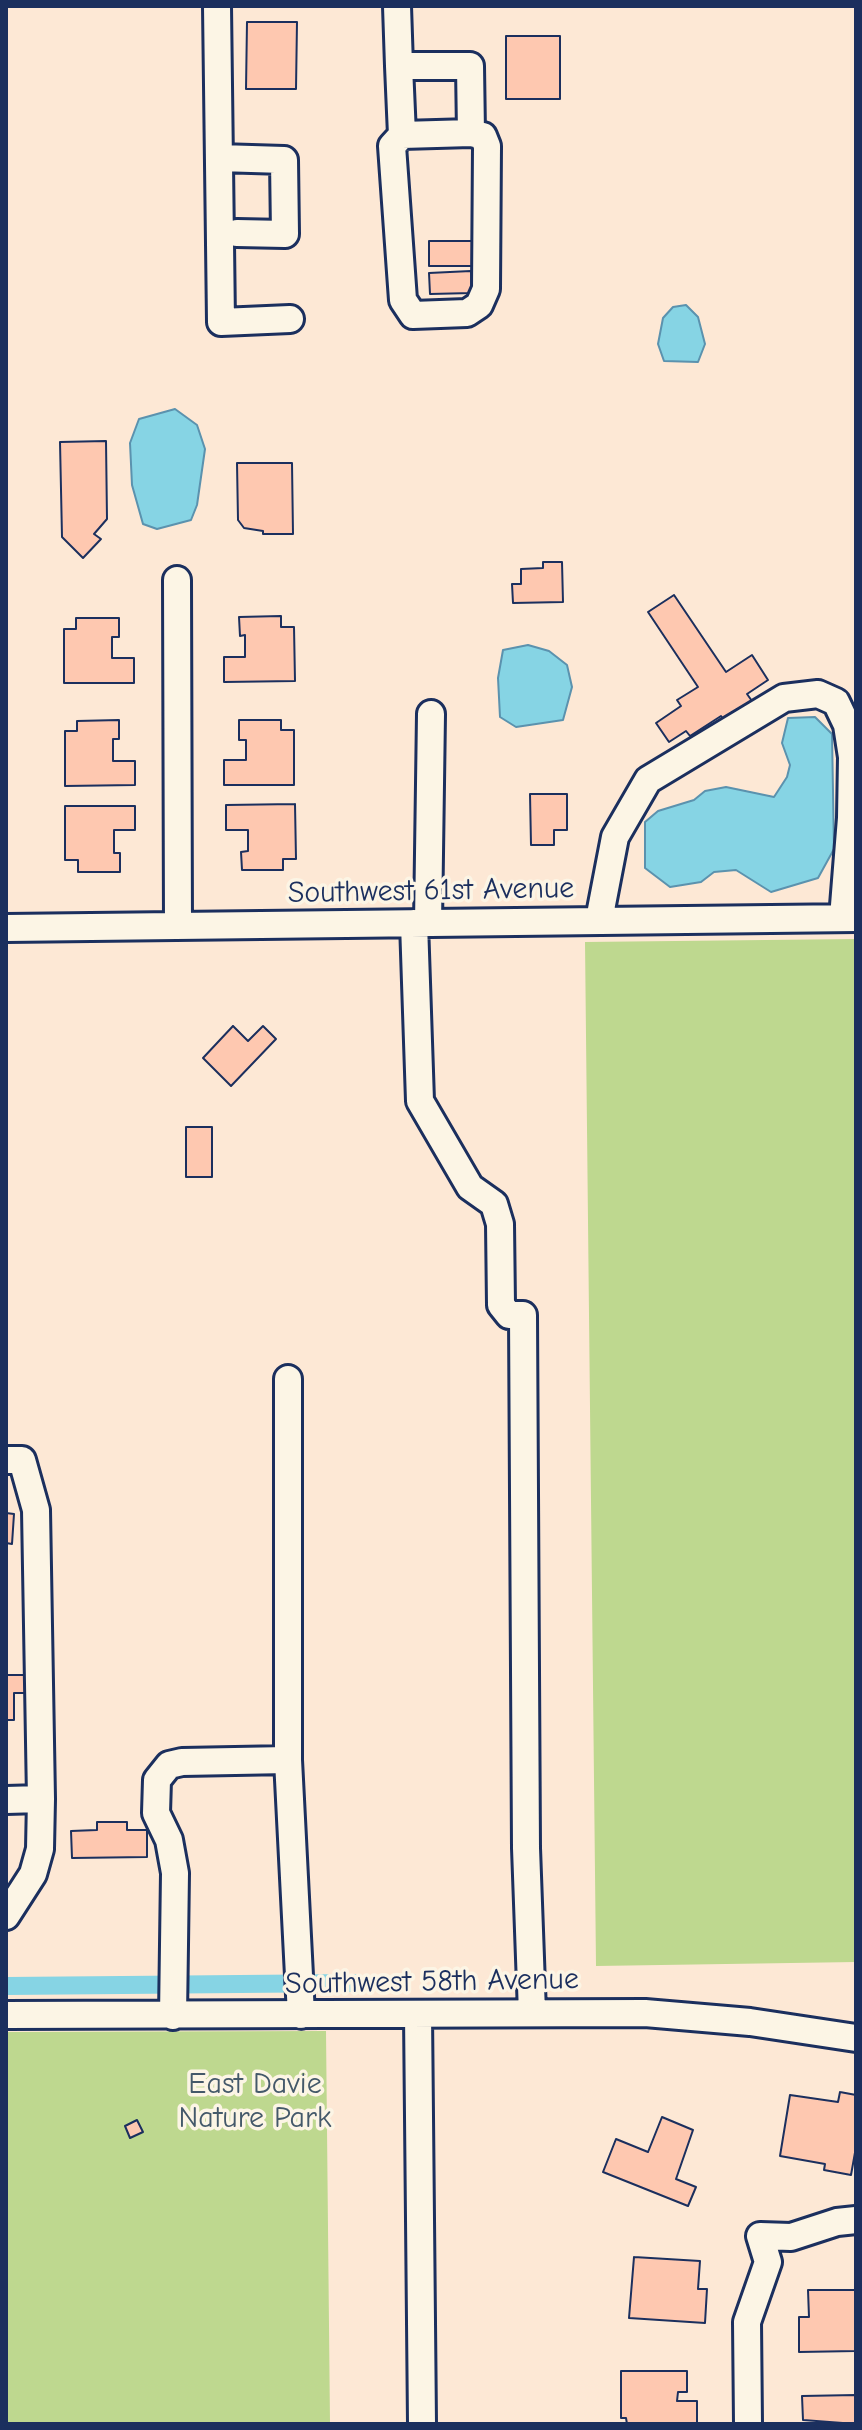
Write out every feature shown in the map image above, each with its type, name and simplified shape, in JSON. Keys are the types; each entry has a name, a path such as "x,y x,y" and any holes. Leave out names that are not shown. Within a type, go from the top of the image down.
{"street":[{"path":"217,6 221,322 290,319"},
{"path":"397,6 402,135 392,146 403,300 413,315 467,313 479,305 486,289 487,146 483,136 471,133 402,135"},
{"path":"399,66 470,66 471,133"},
{"path":"219,158 284,160 285,234 237,233"},
{"path":"177,580 178,926"},
{"path":"599,920 615,837 648,780 784,698 818,694 836,702 842,713 852,757 849,918"},
{"path":"431,714 421,923 420,1101 470,1187 494,1204 500,1224 501,1305 509,1315 523,1315 525,1794 532,2013"},
{"name":"Southwest 61st Avenue","path":"6,928 849,918"},
{"path":"288,1379 288,1760 301,2009"},
{"path":"6,1460 22,1460 36,1510 41,1799 40,1849 33,1874 6,1916"},
{"path":"174,1998 175,1873 169,1840 156,1813 160,1772 182,1762 288,1760"},
{"path":"6,1800 41,1799"},
{"name":"Southwest 58th Avenue","path":"6,2015 174,1998 301,2009 418,2014 692,2015 856,2038"},
{"path":"418,2014 422,2424"},
{"path":"748,2424 747,2322 768,2262 760,2236 791,2237 837,2222 856,2220"}],"green space":[{"path":"856,939 856,1962 596,1966 585,942"},
{"name":"East Davie Nature Park","path":"326,2031 330,2424 6,2424 6,2032"}],"water":[{"path":"686,305 698,317 705,344 698,362 664,361 658,344 663,318 673,307"},
{"path":"175,409 197,425 205,449 197,505 191,520 157,529 143,524 132,485 130,443 139,419"},
{"path":"528,645 549,651 567,665 572,687 563,720 516,727 500,717 498,678 503,650"},
{"path":"815,717 832,734 834,849 818,878 771,892 736,870 714,872 701,882 670,887 645,868 645,822 658,811 694,800 705,791 726,787 774,797 787,777 790,765 782,743 788,718"}],"building":[{"path":"247,22 297,22 296,89 246,89"},
{"path":"506,36 560,36 560,99 506,99"},
{"path":"429,241 478,241 478,266 429,266"},
{"path":"471,271 472,293 430,294 429,273"},
{"path":"106,441 107,519 94,534 101,539 83,558 62,537 60,442"},
{"path":"237,463 292,463 293,534 263,534 263,531 244,528 238,520"},
{"path":"543,562 562,562 563,602 513,603 512,584 521,584 521,569 543,568"},
{"path":"674,595 726,672 752,655 768,680 747,694 752,701 724,720 721,716 690,736 686,731 669,742 656,723 681,706 677,700 698,687 648,612"},
{"path":"281,616 281,627 294,627 295,681 224,682 224,657 245,657 245,635 240,636 239,617"},
{"path":"76,618 119,618 119,637 112,637 112,658 134,658 134,683 64,683 64,629 76,629"},
{"path":"119,720 119,739 113,739 113,761 135,761 135,785 65,786 65,731 77,731 77,721"},
{"path":"239,720 281,720 281,730 294,730 294,785 224,785 224,760 246,760 246,740 239,740"},
{"path":"530,794 567,794 567,830 554,830 554,845 531,845"},
{"path":"295,804 296,859 283,859 283,870 242,870 241,852 248,851 248,830 226,830 226,805"},
{"path":"65,806 135,806 135,830 114,830 114,853 120,853 120,872 78,872 78,860 65,860"},
{"path":"233,1026 248,1041 263,1026 276,1039 231,1086 203,1058"},
{"path":"186,1127 212,1127 212,1177 186,1177"},
{"path":"6,1513 14,1514 12,1544 6,1543"},
{"path":"6,1675 34,1675 34,1693 14,1693 14,1720 6,1720"},
{"path":"97,1822 127,1822 127,1830 147,1830 147,1857 72,1858 71,1831 97,1830"},
{"path":"840,2092 856,2095 856,2147 851,2175 824,2170 825,2164 780,2156 790,2095 838,2102"},
{"path":"662,2117 693,2130 676,2179 696,2187 688,2206 603,2172 616,2139 648,2152"},
{"path":"137,2120 143,2132 130,2138 125,2126"},
{"path":"634,2257 700,2261 698,2289 707,2289 705,2323 629,2318"},
{"path":"808,2290 856,2290 856,2351 799,2352 799,2317 809,2317"},
{"path":"621,2371 687,2371 687,2392 678,2392 677,2401 697,2401 697,2424 627,2424 626,2418 621,2418"},
{"path":"856,2395 856,2424 803,2420 802,2396"}],"waterway":[{"path":"6,1986 356,1983"}]}
